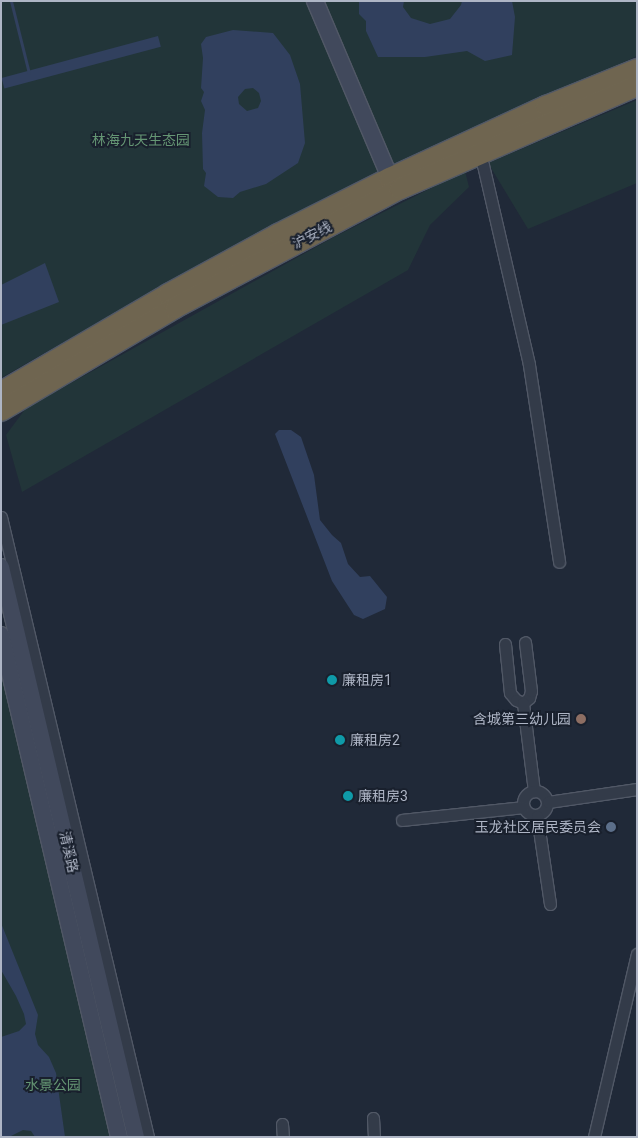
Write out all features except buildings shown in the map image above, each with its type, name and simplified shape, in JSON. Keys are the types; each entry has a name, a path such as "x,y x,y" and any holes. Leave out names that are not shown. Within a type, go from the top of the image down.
{"highway":[{"name":"沪安线","path":"1,410 175,308 400,189 546,106 637,69"},
{"name":"沪安线","path":"1,392 176,290 278,234 390,178 637,86"}],"main road":[{"path":"315,1 390,178"},
{"name":"清溪路","path":"1,567 136,1137"},
{"name":"清溪路","path":"1,635 119,1137"},
{"path":"109,1094 125,1090"}],"street":[{"path":"475,147 483,165 529,365 559,562"},
{"path":"1,516 148,1137"},
{"path":"523,703 529,698 531,691 525,642"},
{"path":"505,644 510,693 516,700 523,703"},
{"path":"523,703 534,791"},
{"path":"548,802 637,789"},
{"path":"534,791 544,795 548,802 544,813 536,816 528,814 523,807 526,795 534,791"},
{"path":"402,820 523,807"},
{"path":"536,816 550,904"},
{"path":"594,1137 637,954"},
{"path":"372,1118 374,1137"},
{"path":"282,1124 283,1137"}],"green space":[{"name":"林海九天生态园","path":"1,1 637,1 637,56 169,282 1,378"},
{"path":"637,100 637,183 528,229 488,163"},
{"path":"465,171 469,187 430,225 408,270 22,492 6,435 26,408 334,237"},
{"name":"水景公园","path":"1,635 119,1137 1,1137"}],"water":[{"path":"359,1 404,1 403,7 411,18 430,24 450,19 462,1 512,1 515,17 512,55 485,61 467,51 425,57 378,57 366,31 366,21 359,14"},
{"path":"233,30 273,33 290,55 300,84 305,143 298,163 266,184 240,192 233,198 218,197 204,186 206,173 203,169 202,133 205,110 201,101 204,92 201,88 203,58 201,44 206,37","holes":["253,88 259,93 261,101 258,108 247,111 239,104 238,97 245,89"]},
{"path":"158,36 161,47 4,89 2,78"},
{"path":"45,263 59,302 1,325 1,285"},
{"path":"279,430 291,430 301,437 314,475 320,520 341,543 348,564 360,577 370,576 387,597 385,609 363,619 354,615 332,581 275,434"},
{"path":"1,923 38,1015 35,1034 38,1045 49,1057 56,1073 65,1137 35,1137 31,1131 23,1130 9,1137 1,1137 1,1037 19,1031 26,1024 16,996 1,970"}],"waterway":[{"path":"11,1 29,73"}],"place":[{"name":"廉租房1","path":"332,680"},
{"name":"含城第三幼儿园","path":"581,719"},
{"name":"廉租房2","path":"340,740"},
{"name":"廉租房3","path":"348,796"},
{"name":"玉龙社区居民委员会","path":"611,827"}]}
